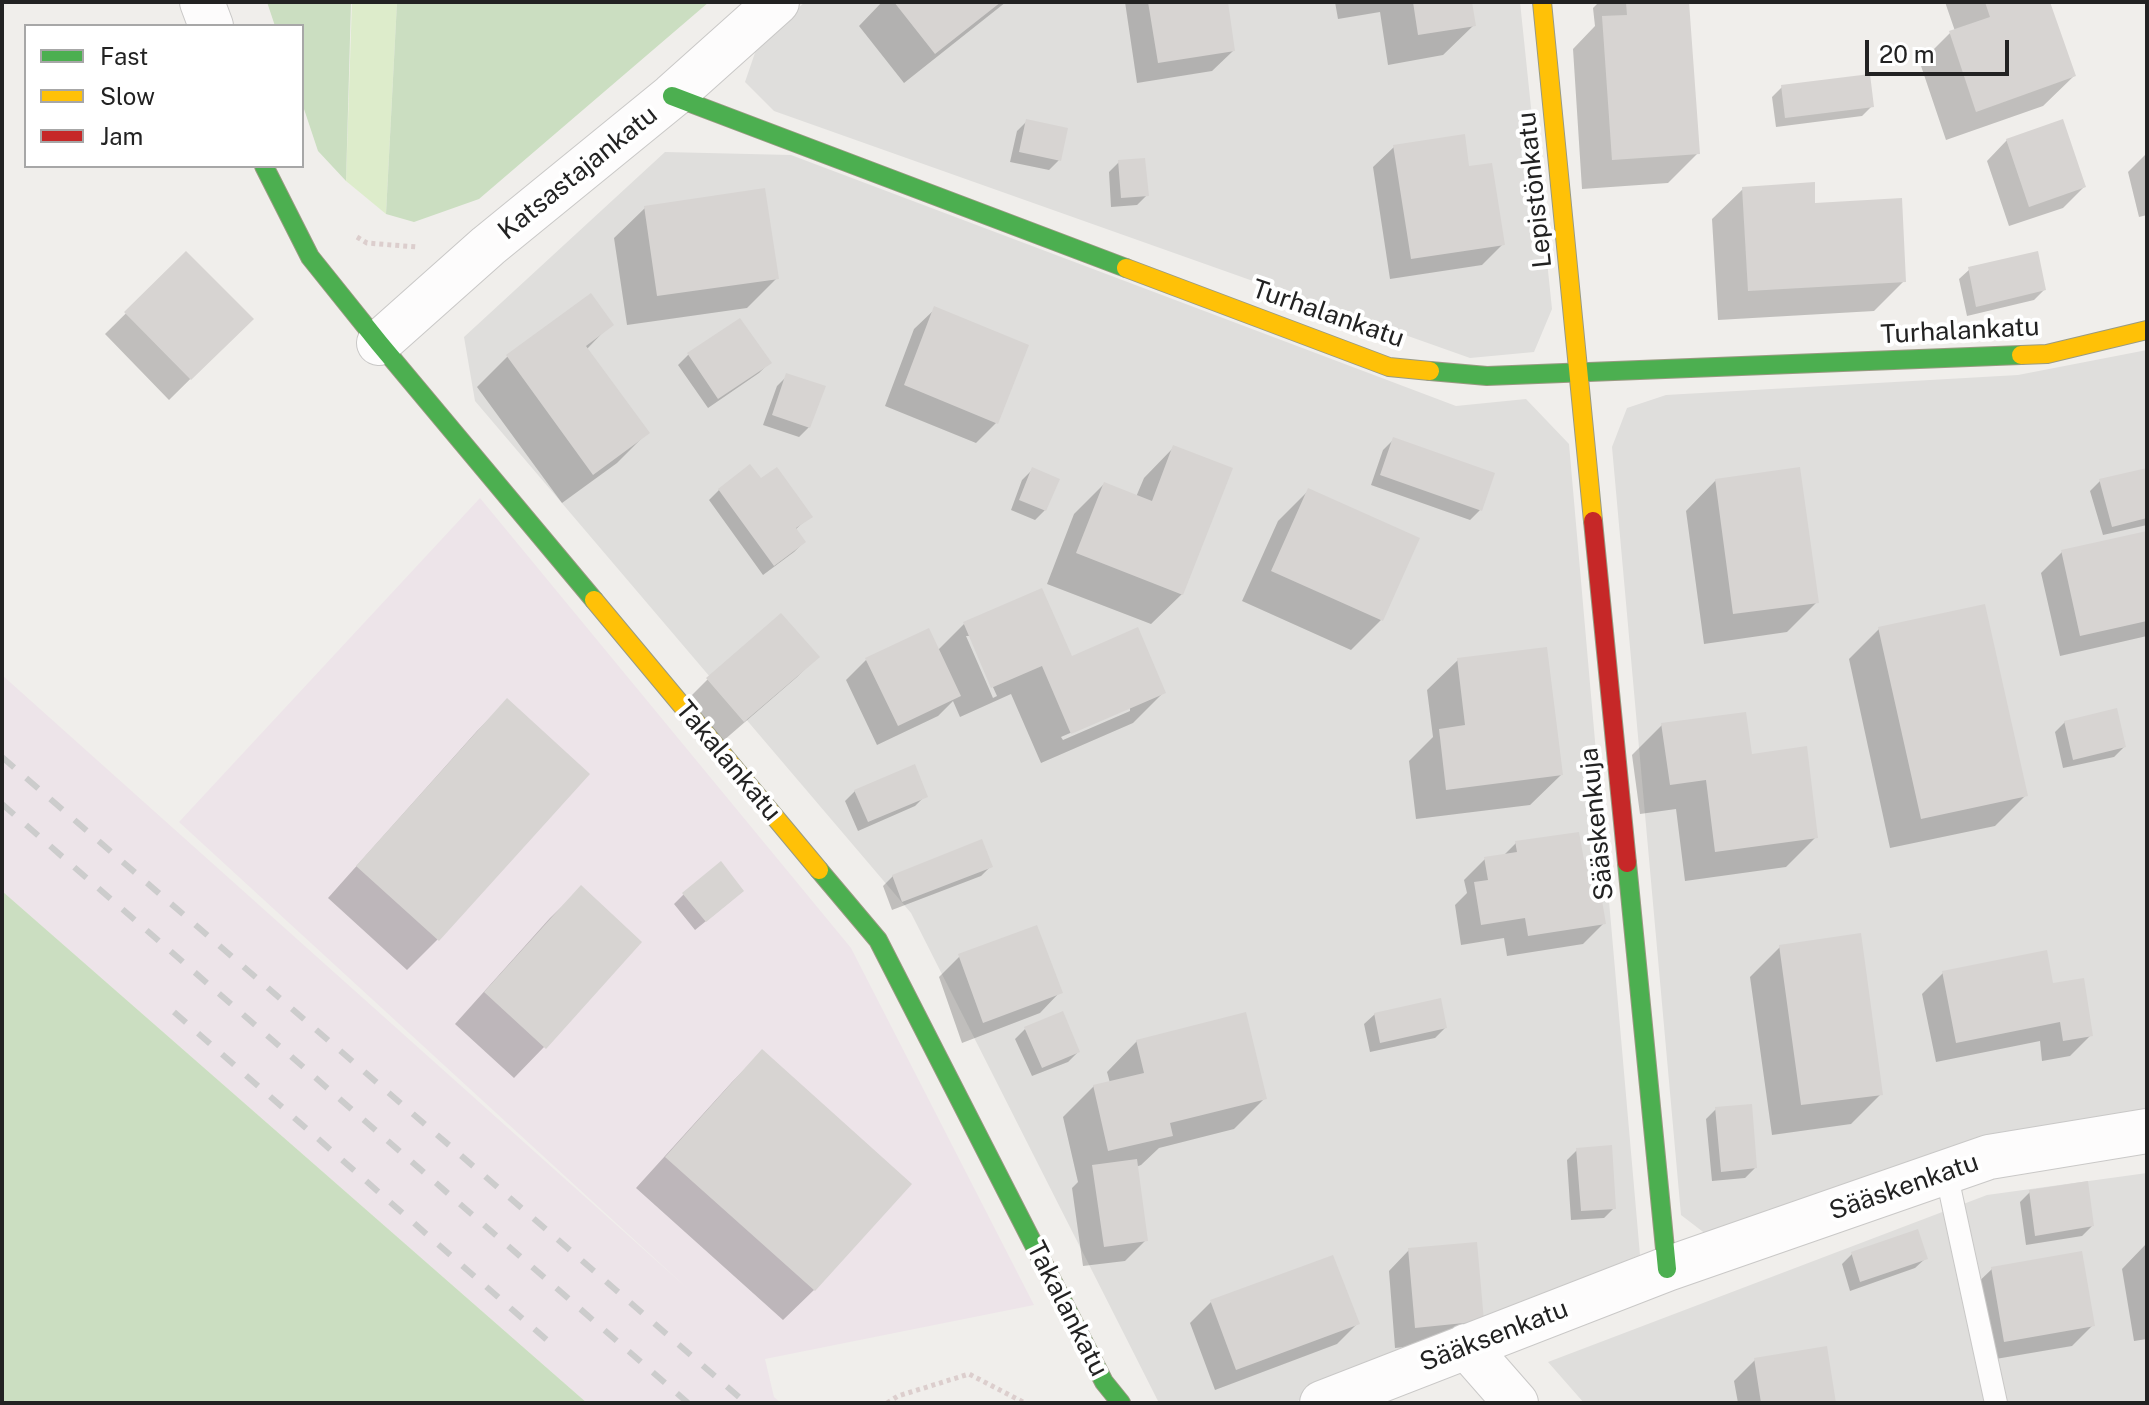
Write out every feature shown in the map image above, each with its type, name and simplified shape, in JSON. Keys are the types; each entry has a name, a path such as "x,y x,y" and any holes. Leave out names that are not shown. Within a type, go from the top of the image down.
{"street":[{"path":"202,2 210,24"},
{"name":"Katsastajankatu","path":"379,343 488,246 672,96 777,2"},
{"name":"Lepistönkatu","path":"1542,2 1579,374"},
{"name":"Turhalankatu","path":"672,96 1389,367 1487,376 2047,354 2147,330"},
{"name":"Takalankatu","path":"265,168 310,257 878,940 1104,1382 1121,1403"},
{"name":"Sääskenkuja","path":"1579,374 1667,1269"},
{"name":"Sääskenkatu","path":"1667,1269 1989,1157 2147,1131"},
{"name":"Sääksenkatu","path":"1322,1403 1667,1269"},
{"path":"1466,1346 1516,1403"}],"lane":[{"path":"1946,1172 1996,1403"}],"path":[{"path":"346,231 367,243 436,249 488,246"},
{"path":"887,1403 898,1396 969,1374 1025,1403"}],"shaded area":[{"path":"805,2 1520,2 1552,309 1534,352 1470,358 774,111 745,82 758,44"},
{"path":"665,152 791,155 1456,406 1526,399 1569,444 1640,1255 1293,1403 1159,1403 911,913 475,401 464,337"},
{"path":"2147,350 2147,1113 2001,1132 1711,1238 1681,1215 1612,447 1627,408 1666,395 2018,375"},
{"path":"480,498 851,948 1034,1305 765,1359 774,1397 781,1403 587,1403 2,891 2,675 688,1289 179,822"},
{"path":"2147,1173 2147,1403 1584,1403 1548,1362 1987,1195"}],"green space":[{"path":"267,2 351,2 346,181 318,151 304,109 304,24 274,24"},
{"path":"352,2 397,2 386,214 346,181"},
{"path":"397,2 709,2 479,199 414,222 386,214"},
{"path":"2,891 587,1403 2,1403"}],"building":[{"path":"894,2 1001,2 935,54"},
{"path":"1148,2 1228,2 1235,51 1158,63"},
{"path":"1413,2 1472,2 1476,26 1418,35"},
{"path":"1626,2 1689,2 1700,154 1612,160 1602,16 1627,15"},
{"path":"1985,2 2050,2 2076,76 1976,112 1949,31 1990,17"},
{"path":"1870,74 1874,107 1785,118 1781,85"},
{"path":"1026,119 1068,128 1061,161 1019,152"},
{"path":"2063,119 2086,187 2029,207 2006,139"},
{"path":"1465,134 1469,166 1492,163 1505,245 1411,259 1393,145"},
{"path":"1145,158 1149,196 1121,198 1118,160"},
{"path":"1815,182 1815,203 1902,198 1906,282 1748,291 1742,187"},
{"path":"765,188 779,279 657,296 644,206"},
{"path":"186,251 254,319 191,380 124,312"},
{"path":"2038,251 2046,290 1976,307 1968,267"},
{"path":"591,293 614,325 586,346 650,433 593,475 506,355"},
{"path":"934,306 1029,345 998,424 904,385"},
{"path":"740,318 772,363 718,399 687,353"},
{"path":"786,373 826,386 810,428 772,415"},
{"path":"1393,437 1495,473 1482,511 1380,475"},
{"path":"1173,445 1233,468 1183,595 1076,553 1104,482 1152,501"},
{"path":"750,464 761,478 777,467 813,517 796,528 806,542 774,566 718,489"},
{"path":"1032,467 1060,479 1046,511 1019,500"},
{"path":"1800,467 1819,603 1733,614 1715,479"},
{"path":"2147,468 2147,518 2112,527 2099,479"},
{"path":"1308,488 1420,538 1383,621 1271,571"},
{"path":"2147,531 2147,621 2080,636 2061,550"},
{"path":"1042,588 1072,656 1138,627 1166,693 1071,734 1042,666 991,688 963,622"},
{"path":"1985,604 2028,796 1921,819 1878,627"},
{"path":"781,613 820,657 744,722 706,678"},
{"path":"929,628 961,696 898,726 865,658"},
{"path":"1547,647 1563,775 1446,790 1439,729 1465,725 1457,658"},
{"path":"507,698 590,774 439,941 356,866"},
{"path":"2117,708 2126,747 2073,760 2064,721"},
{"path":"1746,712 1752,754 1807,746 1818,838 1715,852 1706,780 1670,785 1661,723"},
{"path":"915,764 928,797 868,822 854,790"},
{"path":"1579,832 1584,860 1595,859 1606,924 1528,936 1525,918 1481,925 1474,882 1488,880 1484,857 1517,852 1515,841"},
{"path":"982,839 993,867 902,902 892,875"},
{"path":"721,861 744,891 706,922 682,893"},
{"path":"581,885 642,942 546,1049 484,992"},
{"path":"1037,925 1063,993 983,1023 958,954"},
{"path":"1861,933 1883,1095 1801,1105 1779,945"},
{"path":"2047,950 2053,983 2084,978 2093,1036 2063,1041 2060,1022 1956,1043 1942,971"},
{"path":"1441,998 1447,1028 1380,1043 1374,1013"},
{"path":"1063,1011 1080,1052 1042,1068 1024,1027"},
{"path":"1246,1012 1267,1099 1170,1123 1173,1136 1108,1151 1093,1085 1144,1073 1136,1040"},
{"path":"762,1049 912,1184 815,1291 665,1157"},
{"path":"1752,1104 1757,1168 1721,1172 1715,1107"},
{"path":"1612,1145 1616,1209 1581,1211 1576,1148"},
{"path":"1137,1159 1148,1241 1104,1247 1092,1165"},
{"path":"2088,1181 2094,1226 2035,1236 2029,1190"},
{"path":"1918,1229 1928,1259 1860,1282 1851,1252"},
{"path":"1477,1242 1484,1321 1415,1328 1408,1248"},
{"path":"2082,1251 2095,1326 2004,1342 1991,1267"},
{"path":"1333,1255 1360,1324 1236,1370 1210,1300"},
{"path":"1827,1346 1836,1403 1761,1403 1754,1358"}],"railway":[{"path":"2,757 746,1403"},
{"path":"2,804 688,1403"},
{"path":"174,1012 548,1341"}],"traffic: fast":[{"path":"672,96 1126,268"},
{"path":"265,168 310,257 594,600"},
{"path":"1430,371 1487,376 2021,355"},
{"path":"1627,863 1667,1269"},
{"path":"819,870 878,940 1104,1382 1121,1403"}],"traffic: slow":[{"path":"1542,2 1593,521"},
{"path":"1126,268 1389,367 1430,371"},
{"path":"2021,355 2047,354 2147,330"},
{"path":"594,600 819,870"}],"traffic: jam":[{"path":"1593,521 1627,863"}]}
